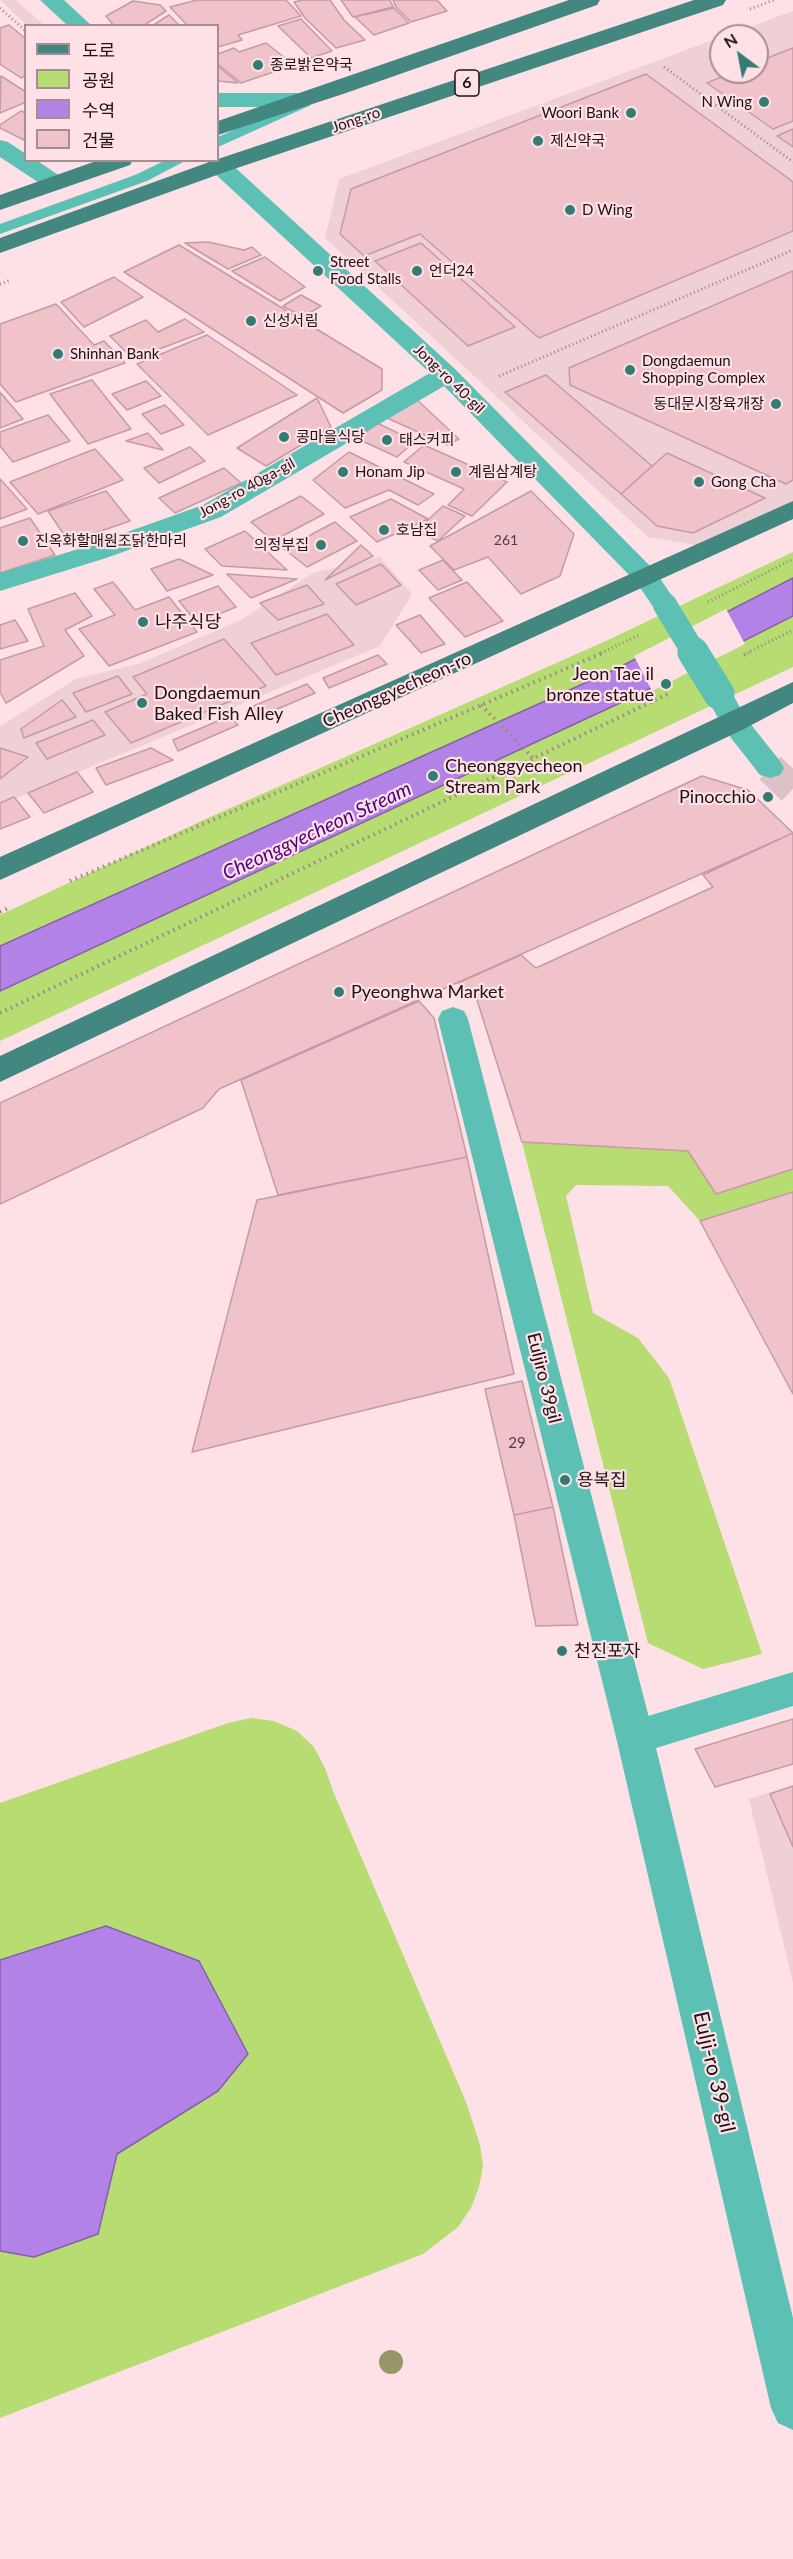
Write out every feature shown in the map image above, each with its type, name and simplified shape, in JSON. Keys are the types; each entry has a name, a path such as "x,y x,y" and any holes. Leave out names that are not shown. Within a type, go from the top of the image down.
{"main road":[{"name":"Jong-ro","path":"219,154 715,0"},
{"name":"6","path":"219,128 335,89 580,1"},
{"path":"0,203 116,162"},
{"name":"Jong-ro","path":"0,246 200,162"},
{"name":"Cheonggyecheon-ro","path":"0,869 793,509"},
{"path":"0,1070 734,722 793,691"}],"street":[{"path":"51,0 80,24"},
{"path":"219,100 298,100"},
{"path":"0,147 55,183"},
{"name":"Jong-ro 40-gil","path":"219,154 454,382 646,577 734,722"},
{"name":"Jong-ro 40ga-gil","path":"0,582 97,552 212,511 454,382"},
{"path":"734,722 770,768"},
{"name":"Euljiro 39gil","path":"453,1019 635,1737"},
{"path":"635,1737 793,1689"},
{"name":"Eulji-ro 39-gil","path":"635,1737 793,2408"}],"lane":[{"path":"219,154 335,89"},
{"path":"0,230 141,178 176,162"}],"path":[{"path":"0,8 24,29"},
{"path":"664,67 793,162"},
{"path":"454,382 793,250"},
{"path":"700,605 793,559"},
{"path":"743,656 793,630"},
{"path":"66,884 596,656 648,631"},
{"path":"0,1013 673,692"},
{"path":"481,705 534,759"},
{"path":"0,912 11,907"}],"shaded area":[{"path":"0,0 15,0 43,24 26,24"},
{"name":"Dongdaemun Shopping Complex","path":"793,11 793,502 701,546 648,537 325,238 339,179 709,41 709,84 769,84 769,24 758,24"},
{"name":"Dongdaemun Baked Fish Alley","path":"380,557 412,594 380,646 0,805 0,726 76,679 141,663 241,620 313,573"},
{"path":"793,1785 793,1983 749,1799"}],"green space":[{"name":"Cheonggyecheon Stream Park","path":"793,552 793,667 0,1041 0,915 208,818 608,640"},
{"path":"522,1142 688,1151 717,1194 793,1169 793,1192 700,1221 668,1186 576,1185 566,1196 593,1313 638,1338 669,1378 762,1654 703,1669 648,1643"},
{"path":"251,1718 274,1721 297,1731 314,1747 325,1768 466,2102 480,2145 483,2166 479,2187 471,2208 458,2227 423,2254 0,2418 0,2251 34,2257 98,2234 116,2154 218,2091 248,2054 199,1961 106,1926 0,1960 0,1803 228,1723"}],"water":[{"name":"Cheonggyecheon Stream","path":"793,578 793,616 635,696 0,991 0,946 614,670"},
{"path":"106,1926 199,1961 248,2054 218,2091 117,2154 98,2234 34,2257 0,2251 0,1960"}],"pier":[{"path":"726,609 745,644 652,691 634,656"}],"building":[{"path":"197,0 286,0 301,16 238,35 242,40 219,47 219,24 186,24 170,7"},
{"path":"330,0 344,20 365,40 336,48 305,18 294,2"},
{"path":"341,0 390,0 393,7 353,17"},
{"path":"393,0 437,0 447,11 411,22 396,7"},
{"path":"133,1 160,5 166,11 146,24 112,24 106,16"},
{"path":"394,8 409,23 374,35 355,17"},
{"path":"169,15 178,24 155,24"},
{"path":"301,19 332,51 311,58 278,26"},
{"path":"9,25 24,37 24,76 21,78 0,64 0,28"},
{"path":"266,43 294,65 241,83 219,65 219,54 234,48 239,52"},
{"name":"N Wing","path":"793,48 793,121 773,129 707,83 769,84 769,57"},
{"path":"219,67 238,83 219,81"},
{"name":"D Wing","path":"646,74 793,182 793,231 539,338 420,234 364,256 340,234 351,189"},
{"path":"1,76 24,91 24,103 0,113"},
{"path":"21,111 24,112 24,140 0,128 0,125"},
{"path":"793,129 793,147 777,136"},
{"path":"208,242 244,250 252,247 261,255 228,269 185,243"},
{"path":"421,243 515,327 468,346 375,261"},
{"name":"신성서림","path":"179,245 382,369 382,390 343,413 124,272"},
{"path":"265,257 305,287 280,301 232,271"},
{"path":"793,271 793,480 786,484 570,385 569,368"},
{"path":"114,277 143,297 84,327 61,302"},
{"path":"301,295 321,306 303,317 283,306"},
{"name":"Shinhan Bank","path":"56,304 94,345 104,341 125,363 16,402 0,384 0,324"},
{"path":"185,319 204,332 133,359 110,336 146,320 158,332"},
{"path":"207,335 297,395 208,435 137,364"},
{"path":"546,375 652,466 621,494 505,392"},
{"path":"92,380 131,429 88,444 50,394"},
{"path":"146,381 161,396 127,410 112,394"},
{"path":"0,392 23,419 0,428"},
{"name":"콩마을식당","path":"317,398 331,427 266,466 237,448"},
{"path":"415,398 459,439 447,445 387,418"},
{"path":"165,405 184,425 161,434 142,414"},
{"path":"48,415 70,441 13,462 0,446 0,432"},
{"name":"태스커피","path":"377,423 415,441 397,457 358,439"},
{"path":"148,433 163,450 126,441"},
{"name":"계림삼계탕","path":"424,445 507,482 472,516 448,505 464,489 404,462"},
{"path":"190,447 205,461 159,483 144,468"},
{"path":"95,449 123,480 38,514 10,482"},
{"path":"349,452 434,494 418,505 389,490 345,508 313,480"},
{"path":"667,453 765,498 693,533 657,526 621,494"},
{"path":"224,468 241,483 175,513 159,498"},
{"path":"0,479 27,509 0,519"},
{"path":"106,491 130,521 69,542 48,511"},
{"path":"531,491 574,534 560,576 521,594 488,557 454,570 430,546"},
{"path":"301,496 324,514 273,541 251,522"},
{"name":"호남집","path":"391,499 428,519 377,542 350,517"},
{"path":"443,506 465,516 438,541 416,531"},
{"name":"진옥화할매원조닭한마리","path":"30,518 55,555 0,573 0,528"},
{"name":"의정부집","path":"335,522 357,541 307,567 284,549"},
{"path":"245,531 287,570 222,566 205,549"},
{"path":"361,545 373,556 325,580"},
{"path":"179,559 213,575 167,591 151,569"},
{"path":"443,560 462,580 438,590 419,570"},
{"path":"381,564 401,585 356,605 336,584"},
{"path":"227,574 297,579 251,598"},
{"name":"나주식당","path":"113,582 135,610 169,597 197,632 109,666 79,629 115,615 94,589"},
{"path":"467,582 503,621 465,637 429,598"},
{"path":"307,585 324,604 278,620 260,603"},
{"path":"218,586 236,607 197,623 179,601"},
{"path":"75,593 92,616 65,630 84,656 6,703 0,692 0,660 44,646 28,609"},
{"path":"327,614 354,645 276,675 251,643"},
{"path":"420,615 445,644 421,653 396,625"},
{"path":"15,620 28,641 0,649 0,625"},
{"path":"224,639 266,686 131,743 105,712 147,694 133,677"},
{"path":"378,655 387,664 329,688 323,678"},
{"path":"118,676 132,694 86,712 73,693"},
{"path":"307,684 315,693 256,718 251,707"},
{"path":"62,700 76,717 24,738 21,729"},
{"path":"230,716 238,725 178,751 173,740"},
{"path":"93,720 105,735 47,759 36,743"},
{"path":"0,748 28,757 0,779"},
{"path":"151,748 173,760 106,785 96,768"},
{"path":"77,772 93,792 44,813 28,793"},
{"name":"Pyeonghwa Market","path":"702,776 748,790 793,833 219,1089 203,1108 0,1204 0,1103"},
{"path":"14,797 30,817 0,829 0,803"},
{"path":"793,833 793,1169 716,1194 688,1151 522,1142 477,1000 458,983 521,955 536,968 713,887 703,875"},
{"path":"419,1001 434,1018 467,1157 278,1195 241,1080"},
{"path":"467,1157 514,1374 192,1452 257,1200"},
{"path":"793,1192 793,1394 700,1221"},
{"path":"522,1381 553,1507 514,1515 485,1389"},
{"path":"553,1507 578,1625 536,1626 514,1515"},
{"path":"793,1719 793,1764 715,1787 695,1749"},
{"path":"793,1786 793,1847 770,1794"}],"tunnel":[{"path":"770,768 793,790"}],"place":[{"name":"종로밝은약국","path":"258,65"},
{"name":"N Wing","path":"764,102"},
{"name":"Woori Bank","path":"631,113"},
{"name":"제신약국","path":"538,141"},
{"name":"D Wing","path":"570,210"},
{"name":"Street Food Stalls","path":"318,271"},
{"name":"언더24","path":"417,271"},
{"name":"신성서림","path":"251,321"},
{"name":"Shinhan Bank","path":"58,354"},
{"name":"Dongdaemun Shopping Complex","path":"630,370"},
{"name":"동대문시장육개장","path":"776,404"},
{"name":"콩마을식당","path":"284,437"},
{"name":"태스커피","path":"387,440"},
{"name":"Honam Jip","path":"343,472"},
{"name":"계림삼계탕","path":"456,472"},
{"name":"Gong Cha","path":"699,482"},
{"name":"호남집","path":"384,530"},
{"name":"진옥화할매원조닭한마리","path":"23,541"},
{"name":"의정부집","path":"321,545"},
{"name":"나주식당","path":"143,622"},
{"name":"Jeon Tae il bronze statue","path":"666,684"},
{"name":"Dongdaemun Baked Fish Alley","path":"142,703"},
{"name":"Cheonggyecheon Stream Park","path":"433,776"},
{"name":"Pinocchio","path":"768,797"},
{"name":"Pyeonghwa Market","path":"339,992"},
{"name":"용복집","path":"565,1480"},
{"name":"천진포자","path":"562,1651"}]}
